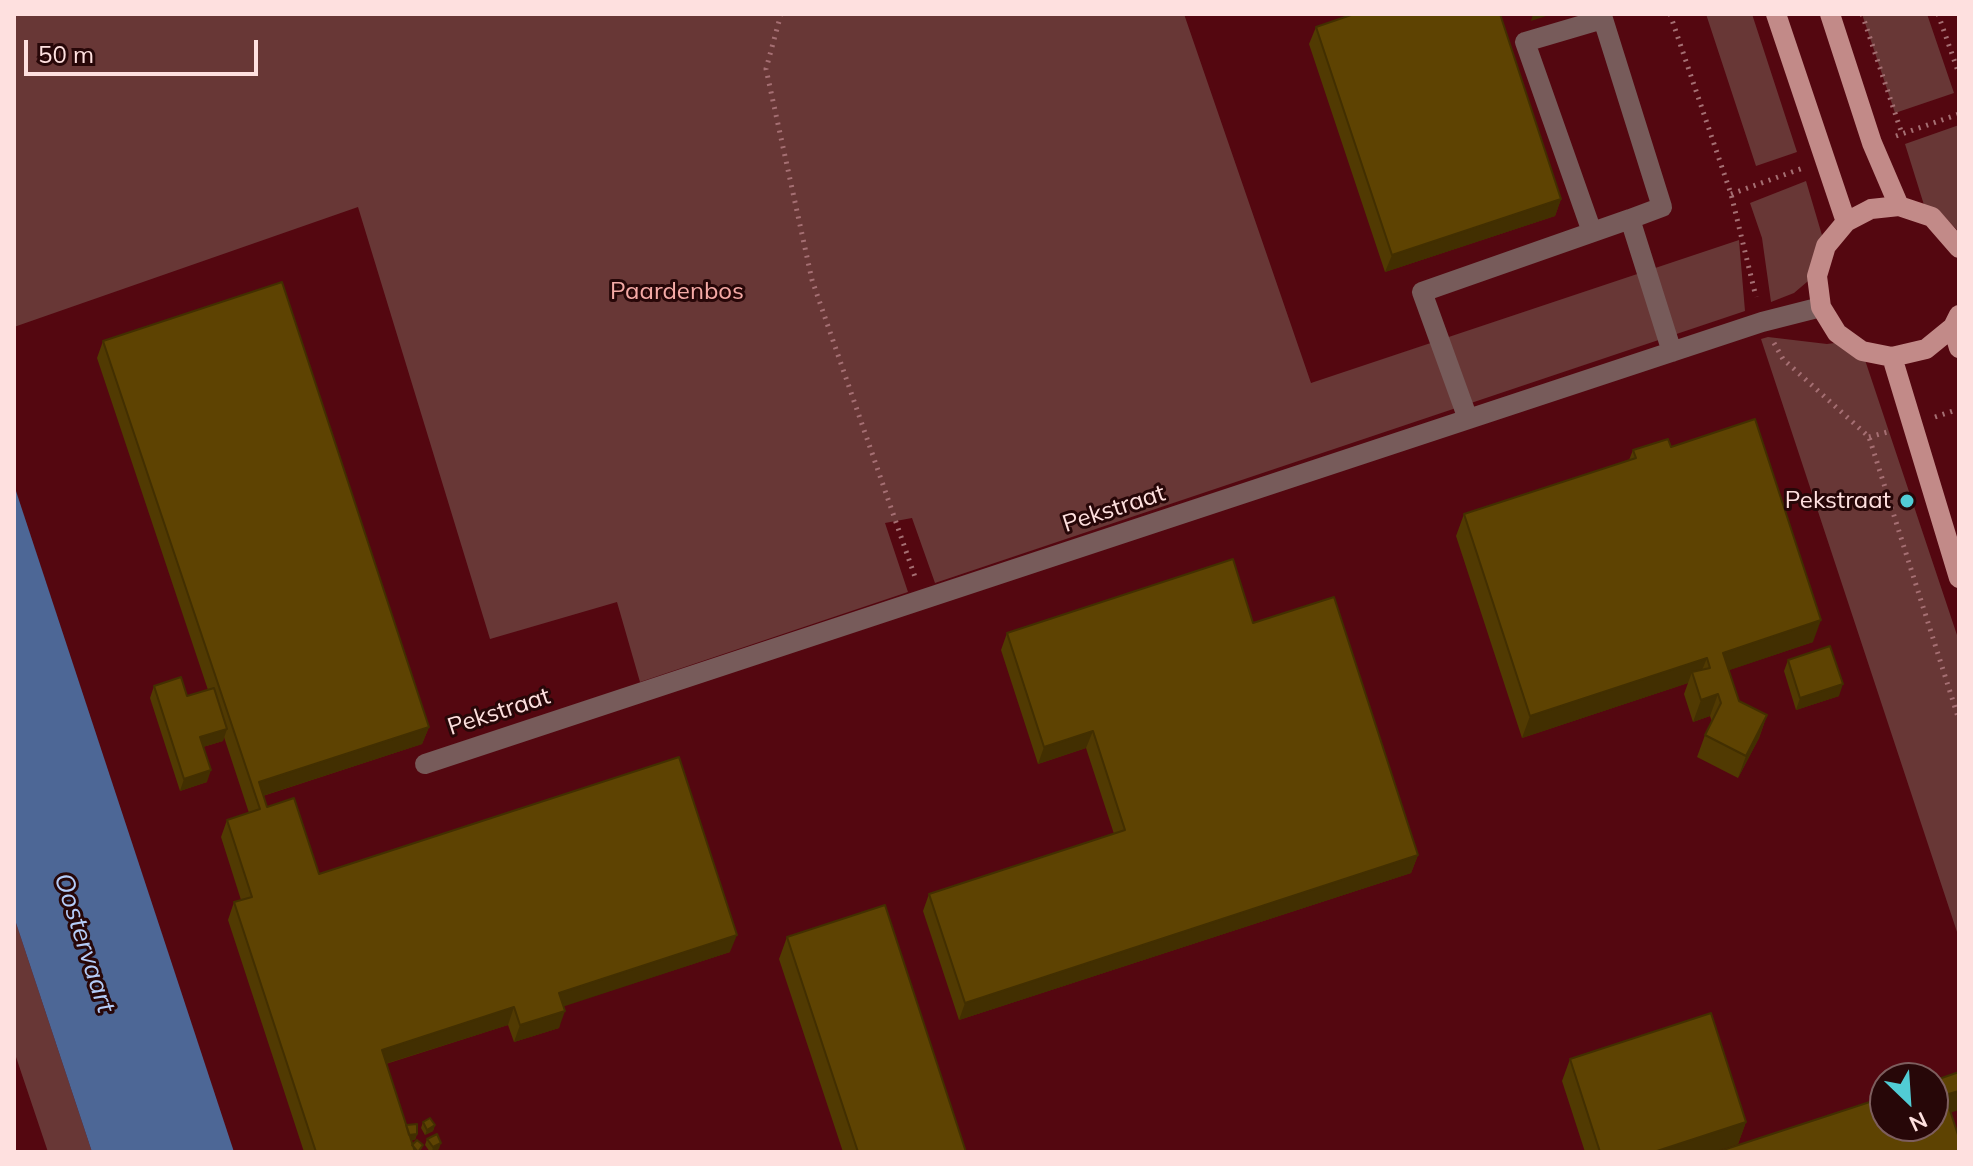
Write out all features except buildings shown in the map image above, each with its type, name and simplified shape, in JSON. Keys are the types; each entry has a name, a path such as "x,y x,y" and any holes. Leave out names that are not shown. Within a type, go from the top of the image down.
{"main road":[{"path":"1776,14 1846,222"},
{"path":"1830,14 1872,143 1899,206"},
{"path":"1956,321 1926,349 1892,357 1862,351 1837,333 1821,307 1817,276 1826,246 1846,222 1871,209 1899,206 1932,217 1959,248"},
{"path":"1956,321 1959,348"},
{"path":"1892,357 1959,578"}],"street":[{"path":"1468,419 1422,292 1630,219 1662,207 1603,19 1525,42 1592,232"},
{"path":"1630,219 1672,352"},
{"name":"Pekstraat","path":"425,764 1762,322 1821,307"}],"path":[{"path":"781,14 766,69 812,280 923,599"},
{"path":"1670,14 1731,194 1762,322 1783,359 1869,437 1959,720"},
{"path":"1862,14 1902,134"},
{"path":"1938,14 1959,74"},
{"path":"1731,194 1800,169"}],"green space":[{"name":"Paardenbos","path":"14,14 1184,14 1311,383 1739,240 1745,311 935,583 912,518 885,523 908,592 640,682 617,602 490,639 358,207 14,327"},
{"path":"1706,14 1752,14 1797,152 1756,166"},
{"path":"1862,14 1927,14 1954,93 1895,113"},
{"path":"1959,125 1959,232 1942,214 1924,205 1905,144"},
{"path":"1806,181 1824,242 1814,276 1794,293 1771,302 1762,238 1750,203"},
{"path":"1768,337 1827,344 1842,342 1863,354 1959,641 1959,938 1761,339"},
{"path":"14,917 92,1152 48,1152 14,1051"}],"water":[{"name":"Oostervaart","path":"14,485 234,1152 92,1152 14,917"}],"place":[{"name":"Pekstraat","path":"1907,501"}]}
